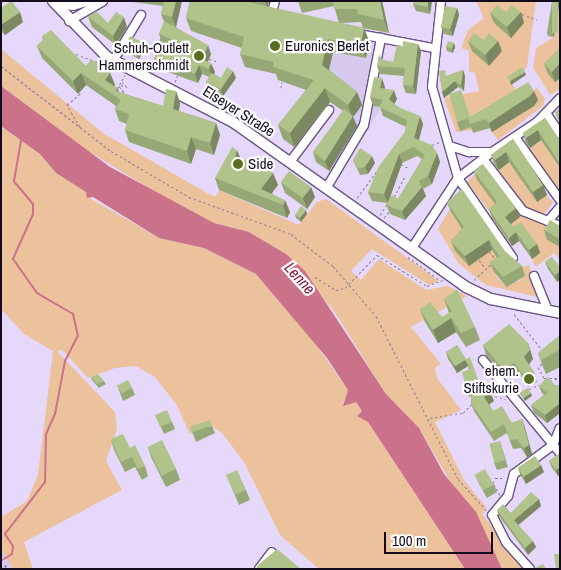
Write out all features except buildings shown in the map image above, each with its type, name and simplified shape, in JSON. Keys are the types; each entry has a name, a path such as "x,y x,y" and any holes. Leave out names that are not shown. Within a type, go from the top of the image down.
{"main road":[{"name":"Elseyer Straße","path":"53,2 69,21 109,58 128,70 217,111 353,205 466,287 507,303 560,313"}],"street":[{"path":"53,2 73,6 91,1"},
{"path":"69,21 103,1"},
{"path":"271,16 275,1"},
{"path":"441,1 433,48 432,87 458,178 513,258"},
{"path":"262,14 280,18"},
{"path":"109,58 141,15"},
{"path":"352,33 433,48"},
{"path":"327,187 364,125 381,38"},
{"path":"412,248 458,178 546,113 560,98"},
{"path":"290,162 329,110"},
{"path":"546,113 560,134"},
{"path":"515,137 560,200"},
{"path":"449,143 469,152 492,152"},
{"path":"483,158 523,211 560,226"},
{"path":"548,221 560,207"},
{"path":"534,276 548,310"},
{"path":"483,360 560,453"},
{"path":"530,569 506,542 492,515 506,500 512,480 522,466 554,445 560,428"},
{"path":"260,569 272,552"}],"path":[{"path":"516,12 537,20"},
{"path":"162,35 156,50 165,54"},
{"path":"73,56 77,52 99,64 109,58"},
{"path":"209,59 218,62"},
{"path":"1,66 111,152 189,197 291,234 350,283 376,316 429,418 458,479 492,515"},
{"path":"172,90 180,68"},
{"path":"114,93 128,70"},
{"path":"119,85 127,89 121,82"},
{"path":"281,88 283,82"},
{"path":"117,89 124,92 119,85"},
{"path":"80,127 67,105 81,93"},
{"path":"429,148 449,143"},
{"path":"353,205 384,155 410,169"},
{"path":"378,223 405,176"},
{"path":"378,223 391,209"},
{"path":"485,245 496,260"},
{"path":"466,287 507,251"},
{"path":"315,278 336,290 350,283 377,255 427,286 440,284 447,273"},
{"path":"479,260 486,269"},
{"path":"507,303 546,355"},
{"path":"525,392 559,378 544,378 538,367 545,362"},
{"path":"486,394 514,398"},
{"path":"429,418 463,413 480,399"},
{"path":"500,494 494,478 512,480"}],"shaded area":[{"path":"476,1 536,1 527,67 512,84 522,98 537,88 545,99 543,106 498,140 489,128 456,132 444,98 479,91 475,73 469,71 469,51 461,48 468,30 484,18"},
{"path":"560,1 560,89 550,95 533,67 536,48 554,37"},
{"path":"325,32 386,44 377,95 388,97 338,177 316,162 350,116 312,89"},
{"path":"1,49 103,133 207,193 215,197 219,190 299,225 317,202 326,199 439,281 429,285 372,249 351,271 361,280 379,259 426,290 448,286 467,296 411,327 441,364 435,368 437,378 461,410 435,422 464,480 486,507 483,515 524,569 502,569 419,428 386,394 334,311 286,254 249,232 214,223 168,200 74,142 1,86"},
{"path":"1,126 40,154 56,173 86,192 88,197 159,238 204,248 256,274 314,342 348,390 343,405 356,402 362,411 357,415 368,422 465,569 319,569 280,535 244,462 222,433 209,424 190,434 176,404 155,377 136,366 115,368 88,378 62,350 57,351 115,412 117,429 106,461 122,490 24,542 33,569 13,569 1,550 1,517 27,501 38,475 53,351 24,334 1,309"},
{"path":"538,135 560,168 560,194 526,150 537,143"},
{"path":"508,160 553,202 543,216 526,209 496,173"},
{"path":"485,164 515,204 560,229 560,260 554,253 536,267 532,259 540,253 493,216 467,182"},
{"path":"459,194 456,221 469,222 496,255 501,251 494,272 499,280 518,282 525,276 519,268 529,265 542,298 486,285 459,264 438,229"},
{"path":"1,550 13,569 1,569"}],"water":[{"name":"Lenne","path":"1,86 110,167 214,223 249,232 286,254 305,271 386,394 419,428 444,474 476,512 502,569 465,569 368,422 357,416 362,411 356,402 343,406 348,390 327,358 256,274 204,248 159,238 93,197 87,198 86,192 56,173 40,154 1,126"}],"waterway":[{"path":"4,559 12,554 13,546 5,534 45,482 46,434 55,414 65,361 78,336 73,314 37,293 13,259 33,214 33,204 14,181 21,141"}],"railway":[{"path":"1,559 7,569"}],"place":[{"name":"Euronics Berlet","path":"275,46"},
{"name":"Schuh-Outlett Hammerschmidt","path":"199,56"},
{"name":"Side","path":"238,164"},
{"name":"ehem. Stiftskurie","path":"529,379"}]}
